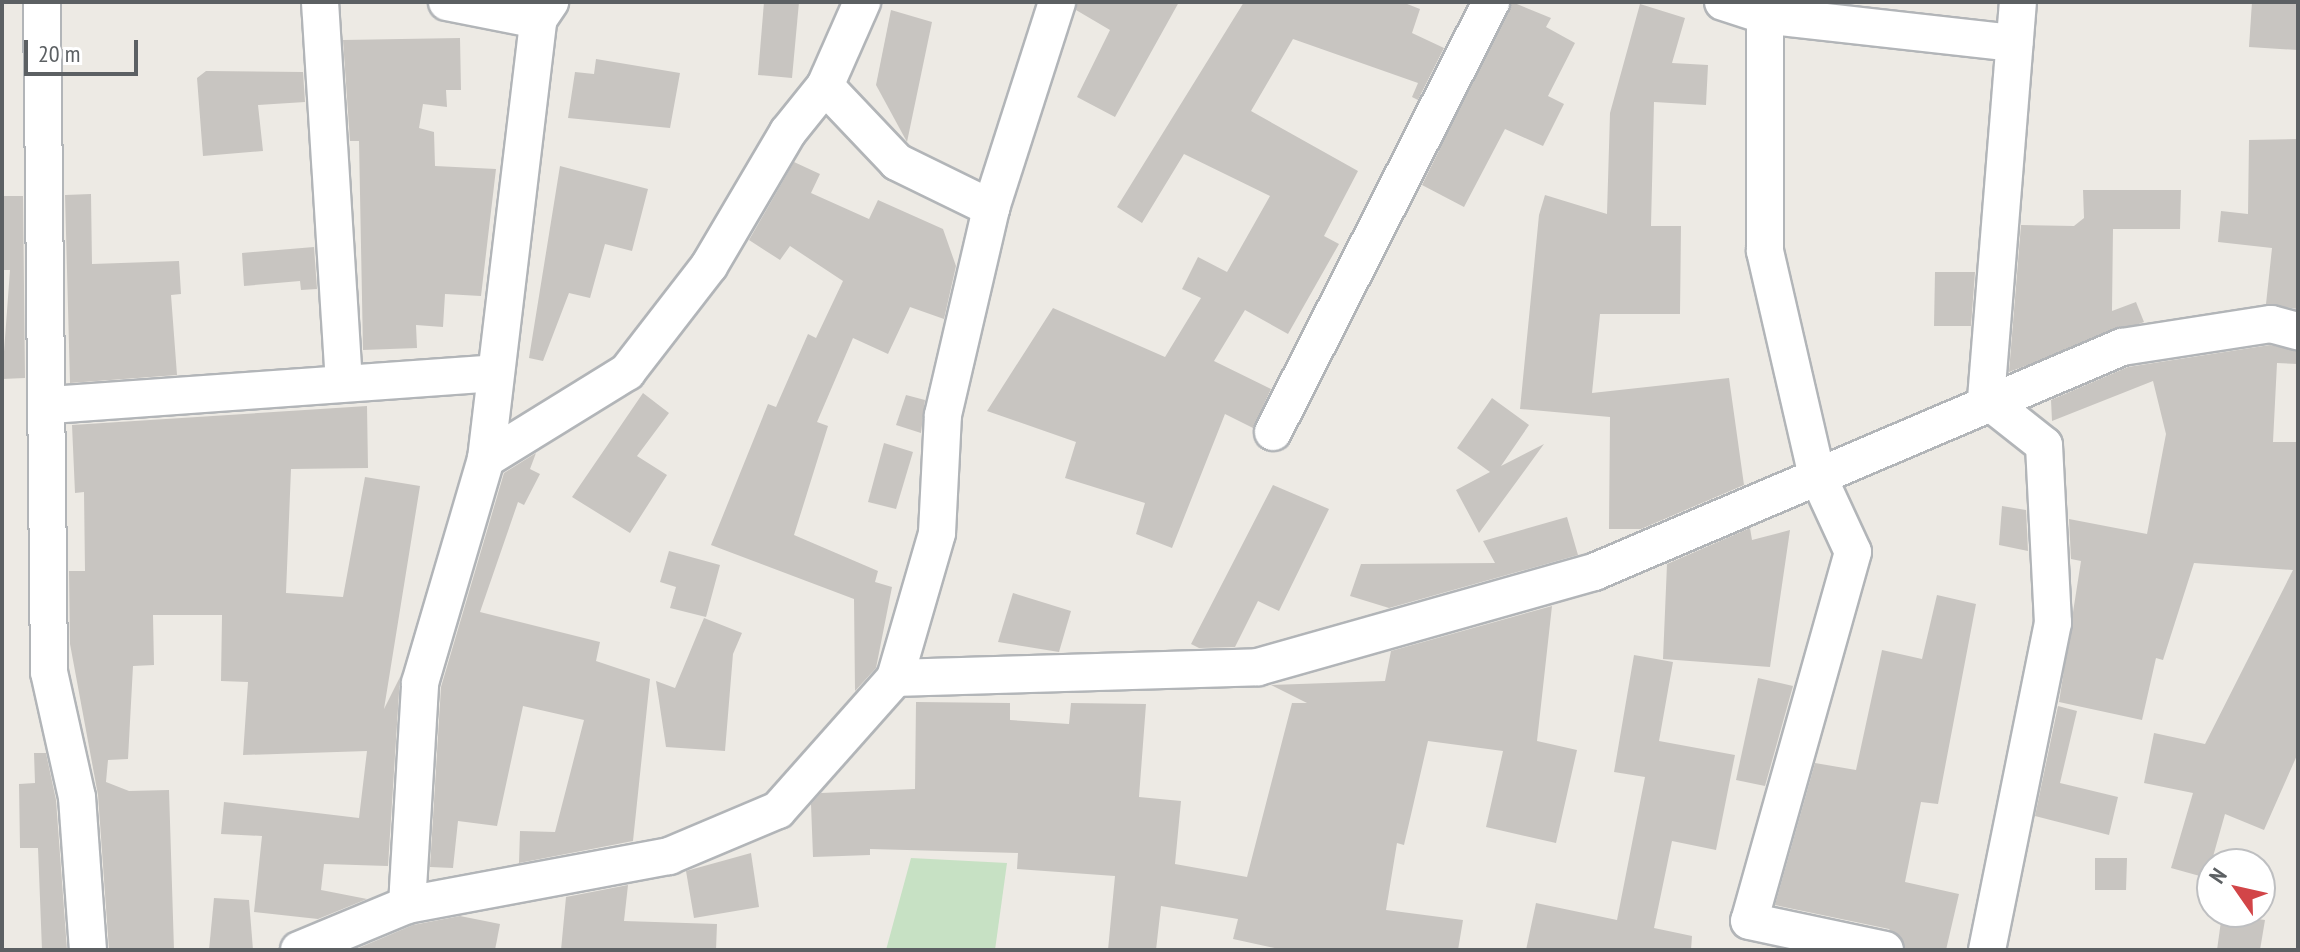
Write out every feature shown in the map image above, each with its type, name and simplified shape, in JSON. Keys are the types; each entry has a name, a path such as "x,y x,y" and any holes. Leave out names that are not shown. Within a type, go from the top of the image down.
{"street":[{"path":"42,2 51,405 49,672 77,797 88,950"},
{"path":"320,2 344,383"},
{"path":"407,905 420,683 486,459 544,11 447,2"},
{"path":"486,459 627,372 709,266 788,132 825,86 862,2"},
{"path":"299,950 407,905 669,856 778,810 895,678 937,533 943,415 991,208 1057,2"},
{"path":"1273,432 1491,2"},
{"path":"1723,2 2014,43"},
{"path":"1986,399 2018,2"},
{"path":"1764,9 1765,251 1816,472 1853,552 1749,921 1885,950"},
{"path":"825,86 897,162 991,208"},
{"path":"895,678 1258,667 1594,572 1986,399 2063,376 2122,347 2271,324 2298,331"},
{"path":"51,405 495,373"},
{"path":"1986,399 2044,445 2053,623 1987,950"}],"green space":[{"path":"911,858 1007,863 995,950 886,950"}],"building":[{"path":"764,2 799,2 792,78 758,75"},
{"path":"1077,2 1179,2 1115,117 1077,97 1110,30 1076,10"},
{"path":"1244,2 1402,2 1420,9 1412,33 1444,48 1418,100 1412,97 1418,83 1293,39 1251,111 1358,171 1324,236 1339,244 1288,334 1245,310 1214,361 1271,389 1253,428 1225,414 1172,548 1136,534 1145,503 1065,478 1076,442 987,411 1053,308 1165,357 1201,298 1182,289 1198,257 1227,272 1270,196 1184,154 1142,223 1117,207"},
{"path":"1512,2 1551,18 1546,27 1575,43 1548,96 1564,104 1543,146 1505,129 1464,207 1422,185"},
{"path":"2252,2 2298,2 2298,50 2249,47"},
{"path":"1640,4 1685,18 1672,63 1708,65 1706,105 1654,102 1651,226 1681,226 1680,314 1600,314 1592,393 1729,378 1744,485 1641,529 1609,529 1610,417 1520,409 1539,215 1545,195 1607,214 1610,113"},
{"path":"891,10 932,22 907,142 876,85"},
{"path":"460,38 461,90 446,90 447,107 423,104 419,128 434,132 435,166 496,169 481,296 445,294 443,327 416,325 417,348 363,350 359,141 350,141 343,40"},
{"path":"596,59 680,73 670,128 568,118 575,72 594,74"},
{"path":"206,71 303,72 305,102 258,105 263,151 203,156 197,78"},
{"path":"2298,139 2298,309 2266,304 2272,248 2218,242 2221,211 2248,214 2249,140"},
{"path":"794,162 820,174 811,193 869,219 878,200 943,229 956,266 944,319 910,307 888,354 853,338 817,422 828,426 794,535 878,571 875,582 892,587 876,668 855,691 854,599 711,545 768,404 776,407 808,334 816,338 843,281 790,246 780,260 749,240"},
{"path":"560,166 648,189 632,251 605,244 590,298 569,293 543,361 529,358"},
{"path":"2083,190 2181,190 2180,229 2113,229 2112,311 2136,302 2144,322 2009,372 2021,225 2074,226 2084,218"},
{"path":"91,194 92,264 179,261 181,294 171,295 177,375 70,383 65,195"},
{"path":"2,196 23,196 25,378 2,379 10,270 2,270"},
{"path":"314,247 317,289 301,290 300,281 244,286 242,253"},
{"path":"1935,272 1975,272 1971,326 1934,326"},
{"path":"2270,345 2298,351 2298,364 2277,363 2273,442 2298,442 2298,753 2264,830 2225,814 2215,848 2196,848 2196,875 2171,868 2193,793 2144,783 2154,733 2205,744 2293,570 2194,563 2163,660 2156,658 2142,720 2059,702 2081,561 2071,559 2069,519 2147,534 2166,434 2153,381 2052,421 2051,400 2128,367"},
{"path":"643,393 669,413 637,456 667,475 630,533 572,497"},
{"path":"906,395 925,400 921,433 896,425"},
{"path":"1492,398 1529,425 1501,466 1544,444 1479,533 1456,490 1490,472 1457,448"},
{"path":"367,406 368,468 291,469 286,593 343,597 365,477 420,486 384,709 400,677 388,866 324,864 321,890 367,899 318,919 254,912 262,836 221,834 224,802 359,818 367,751 243,755 248,682 221,681 222,615 153,615 154,665 133,666 128,759 108,760 106,782 129,791 169,790 174,950 109,950 98,795 70,644 69,571 85,571 84,492 75,493 72,425"},
{"path":"884,443 913,452 896,509 868,502"},
{"path":"536,453 530,469 540,474 524,505 518,502 480,612 600,642 596,661 650,679 633,841 519,863 520,831 555,832 584,720 523,706 497,826 458,821 453,868 430,867 441,687 504,473"},
{"path":"1273,485 1329,509 1279,611 1258,601 1235,647 1199,648 1191,644"},
{"path":"2002,506 2026,510 2028,551 1999,545"},
{"path":"1567,517 1578,555 1389,608 1350,596 1361,564 1495,563 1483,541"},
{"path":"1750,528 1752,540 1790,530 1770,667 1663,659 1667,564"},
{"path":"669,551 720,565 706,617 670,608 676,587 660,582"},
{"path":"1013,593 1071,611 1059,652 998,642"},
{"path":"1937,595 1976,604 1938,804 1921,802 1905,882 1959,894 1946,950 1906,950 1889,929 1775,905 1815,763 1856,770 1882,650 1922,659"},
{"path":"1552,606 1537,741 1577,750 1556,843 1486,827 1503,751 1428,741 1404,845 1397,843 1386,910 1463,920 1458,950 1284,950 1233,939 1238,919 1161,906 1156,950 1108,950 1115,876 1017,869 1018,853 870,849 870,855 813,857 811,804 821,793 915,789 916,702 1010,703 1010,720 1069,724 1071,703 1146,704 1139,797 1181,801 1175,864 1247,877 1292,703 1307,703 1271,685 1385,681 1391,651"},
{"path":"704,618 742,633 733,654 725,751 666,747 656,681 675,688"},
{"path":"1634,655 1673,662 1659,741 1735,755 1716,850 1672,841 1654,928 1692,936 1691,950 1526,950 1536,903 1617,920 1645,777 1614,772"},
{"path":"1758,678 1793,686 1765,786 1736,780"},
{"path":"2058,706 2077,711 2060,783 2118,797 2109,835 2035,816"},
{"path":"34,753 46,753 56,800 67,950 42,950 38,848 20,848 19,784 35,783"},
{"path":"751,853 759,907 694,918 686,871"},
{"path":"2095,858 2127,858 2126,890 2095,890"},
{"path":"628,885 624,921 717,924 716,950 561,950 566,897"},
{"path":"214,898 249,900 253,950 209,950"},
{"path":"460,916 500,924 495,950 354,950 413,925"},
{"path":"2220,928 2264,928 2260,950 2217,950"}]}
